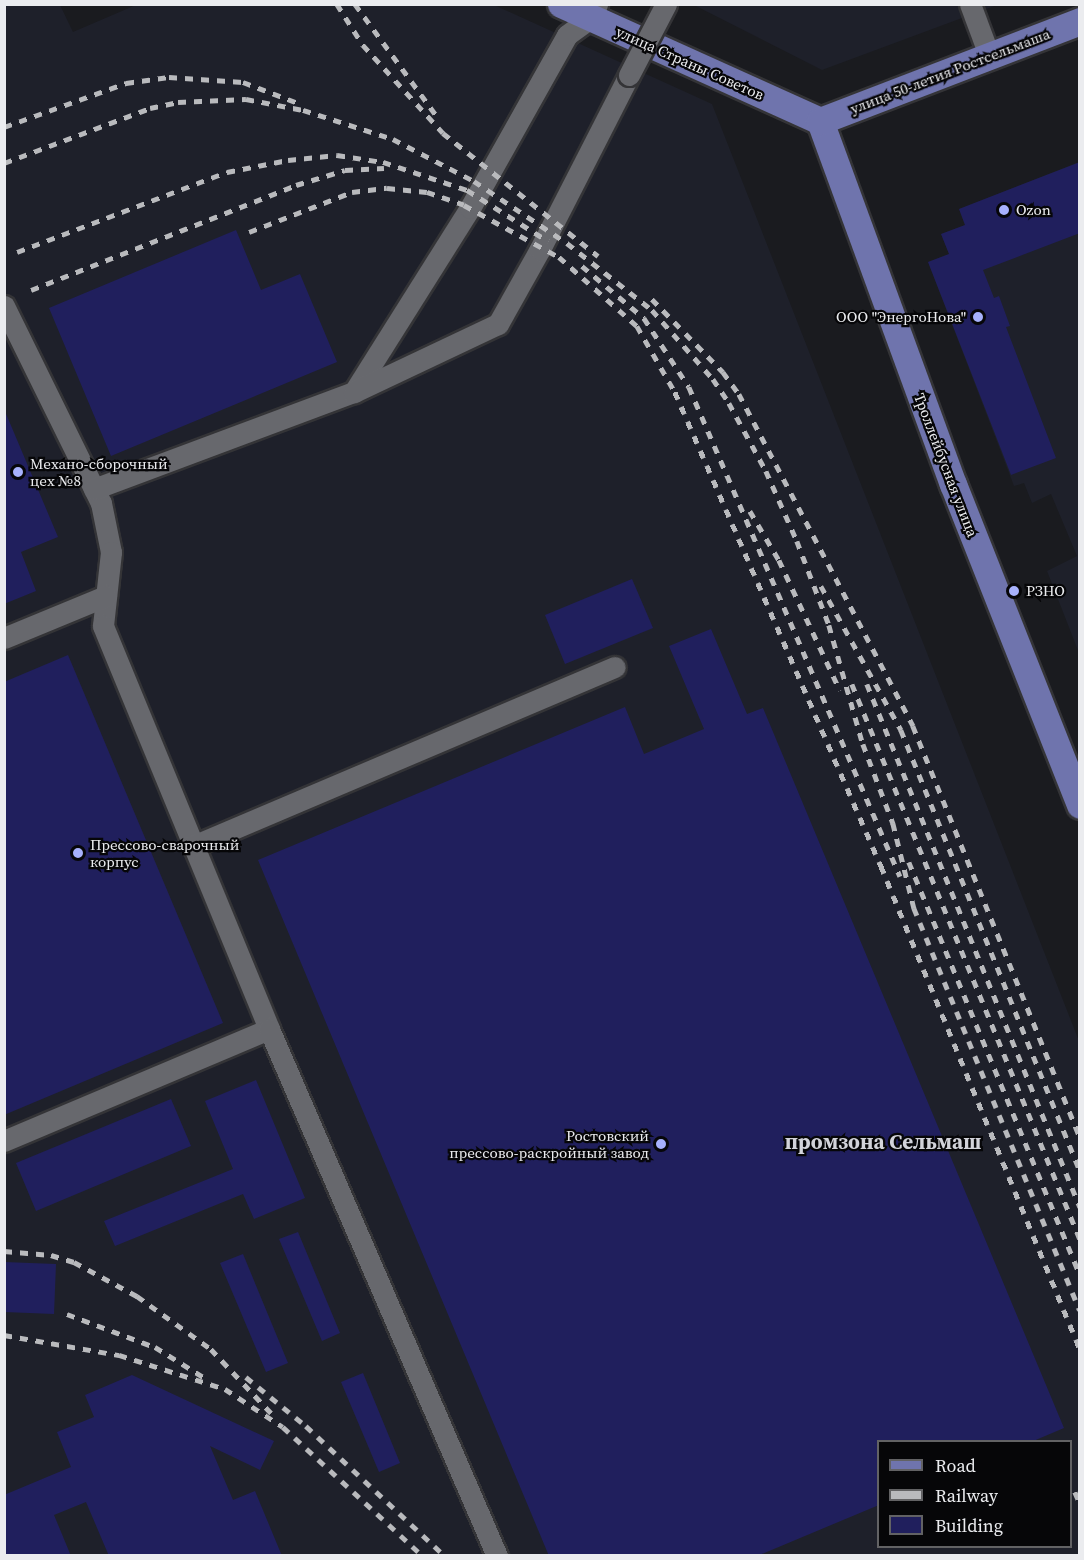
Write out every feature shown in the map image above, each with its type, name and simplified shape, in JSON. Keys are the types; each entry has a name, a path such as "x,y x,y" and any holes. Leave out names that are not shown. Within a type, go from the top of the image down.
{"main road":[{"name":"улица Страны Советов","path":"561,4 593,11 820,121"},
{"name":"улица 50-летия Ростсельмаша","path":"820,121 1080,21"},
{"name":"Троллейбусная улица","path":"820,121 953,484 1080,806"}],"lane":[{"path":"94,489 354,392 498,324 540,249 666,4"},
{"path":"970,4 988,55"},
{"path":"354,392 470,208 567,35 593,11"},
{"path":"4,306 94,489 111,552 103,626 269,1029 497,1556"},
{"path":"4,638 106,596"},
{"path":"193,846 615,667"},
{"path":"4,1141 269,1029"}],"shaded area":[{"path":"5,5 60,5 73,32 136,5 494,5 712,104 1079,1041 1079,1555 5,1556"},
{"path":"694,5 997,5 822,70"},
{"path":"1079,162 1079,653 1047,571 1077,556 1051,494 1032,503 1024,483 1014,486 928,262 949,254 941,234 965,225 959,209"}],"building":[{"path":"1080,162 1080,233 983,270 994,298 999,296 1010,326 1006,327 1056,458 1011,475 928,262 949,254 941,234 965,225 959,209"},
{"path":"236,230 261,290 300,274 337,362 111,456 49,308"},
{"name":"Механо-сборочный цех №8","path":"4,409 58,537 21,552 36,591 4,604"},
{"path":"632,579 653,628 565,664 545,615"},
{"name":"Ростовский прессово-раскройный завод","path":"711,629 747,714 763,708 1064,1428 1036,1440 877,1440 877,1506 757,1556 549,1556 258,860 625,707 644,754 704,729 669,646"},
{"name":"Прессово-сварочный корпус","path":"68,655 223,1023 4,1115 4,682"},
{"path":"256,1080 305,1198 254,1219 243,1194 115,1246 104,1221 233,1169 205,1101"},
{"path":"171,1099 191,1146 36,1211 16,1163"},
{"path":"298,1232 340,1333 322,1341 279,1239"},
{"path":"243,1254 288,1363 266,1372 220,1263"},
{"path":"4,1262 56,1264 54,1314 4,1312"},
{"path":"363,1373 400,1463 379,1472 341,1382"},
{"path":"132,1375 274,1441 260,1470 210,1446 233,1500 255,1491 282,1556 109,1556 86,1502 54,1515 71,1556 4,1556 4,1495 71,1467 57,1432 94,1417 85,1395"}],"railway":[{"path":"337,4 363,45 443,133 598,256"},
{"path":"355,4 438,118"},
{"path":"4,127 126,83 169,77 243,82 298,103"},
{"path":"4,163 150,108 178,102 246,99 303,110 393,139 474,181 567,243 652,310 713,379 729,403 766,471 797,541 829,625 863,744 893,823 914,908 1080,1310"},
{"path":"17,252 227,172 288,160 337,155 383,162 467,190 548,241"},
{"path":"31,290 296,185 345,170 384,168"},
{"path":"249,232 352,192 387,188 427,192 464,205 559,257 637,326 675,392 881,866 1080,1349"},
{"path":"582,266 644,318 689,387 900,876"},
{"path":"652,299 723,372 739,394 913,726 1080,1137"},
{"path":"750,511 779,560 840,690"},
{"path":"821,586 901,730 1080,1171"},
{"path":"852,684 1080,1239"},
{"path":"867,684 1080,1207"},
{"path":"909,862 1080,1275"},
{"path":"4,1251 51,1255 74,1262 137,1296 211,1349 271,1413"},
{"path":"67,1314 155,1347 205,1378"},
{"path":"4,1335 119,1355 225,1389 283,1427 423,1556"},
{"path":"246,1377 306,1426 445,1556"},
{"path":"1075,1492 1080,1503"}],"place":[{"name":"Ozon","path":"1004,210"},
{"name":"ООО \"ЭнергоНова\"","path":"978,317"},
{"name":"Механо-сборочный цех №8","path":"18,472"},
{"name":"РЗНО","path":"1014,591"},
{"name":"Прессово-сварочный корпус","path":"78,853"},
{"name":"Ростовский прессово-раскройный завод","path":"661,1144"}],"district":[{"name":"промзона Сельмаш","path":"883,1142"}]}
